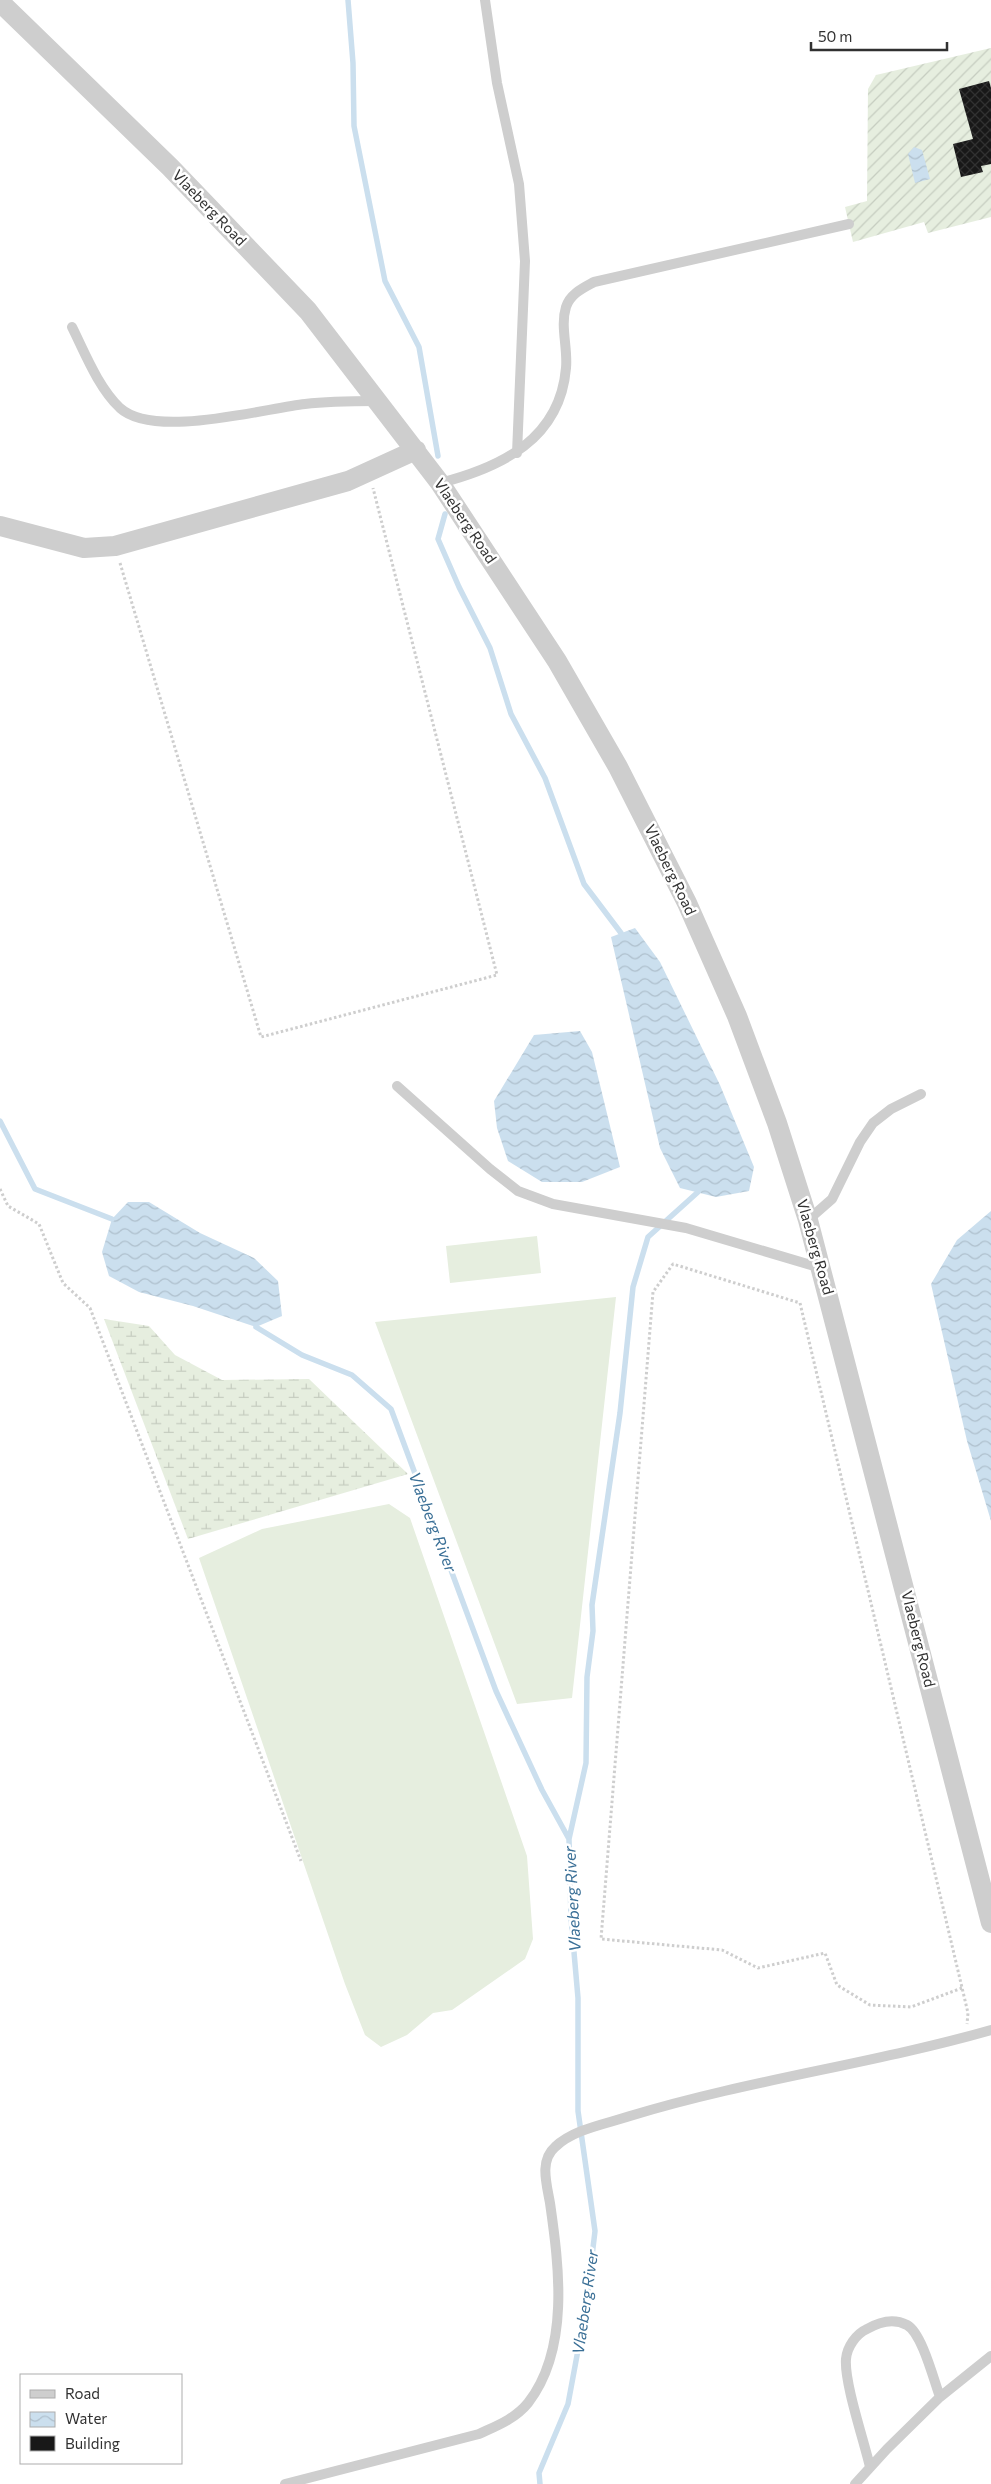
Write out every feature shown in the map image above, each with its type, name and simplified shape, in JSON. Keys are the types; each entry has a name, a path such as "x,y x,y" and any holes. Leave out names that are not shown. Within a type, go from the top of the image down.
{"street":[{"name":"Vlaeberg Road","path":"0,2 170,167 308,311 440,483 557,661 618,767 687,903 737,1016 777,1123 821,1268 991,1923"},
{"path":"0,526 84,548 115,546 348,481 416,450"}],"lane":[{"path":"485,0 497,83 519,184 525,261 517,453"},
{"path":"440,483 473,475 495,466 517,453 540,431 556,405 565,380 567,356 564,322 566,305 576,292 594,282 849,224"},
{"path":"72,327 108,394 122,409 143,420 168,422 344,400 378,401"},
{"path":"397,1086 490,1169 518,1191 553,1204 686,1228 821,1268"},
{"path":"808,1220 832,1199 860,1142 873,1123 891,1109 921,1094"},
{"path":"285,2484 478,2434 507,2421 527,2404 543,2379 553,2348 557,2311 557,2259 546,2177 546,2162 553,2148 567,2138 663,2106 991,2030"},
{"path":"870,2467 848,2380 846,2359 850,2346 861,2331 878,2323 893,2321 908,2325 925,2356 940,2397"},
{"path":"855,2484 940,2397 991,2356"}],"path":[{"path":"115,546 261,1037 497,975 369,472"},
{"path":"0,1189 8,1206 39,1224 64,1283 90,1308 301,1861"},
{"path":"962,1988 910,2007 870,2005 837,1985 825,1953 758,1968 722,1950 601,1939 653,1292 673,1264 800,1303 968,2013 966,2037"}],"green space":[{"path":"991,48 991,217 928,233 924,222 853,242 845,207 867,201 868,89 876,75"},
{"path":"537,1236 541,1273 450,1283 446,1246"},
{"path":"616,1297 572,1698 517,1704 375,1322"},
{"path":"104,1319 149,1326 175,1355 222,1380 309,1379 408,1474 188,1539"},
{"path":"389,1504 410,1518 527,1856 533,1939 525,1959 452,2010 433,2013 407,2035 381,2047 365,2035 345,1984 199,1558 262,1529"}],"water":[{"path":"914,147 922,150 930,179 915,183 908,154"},
{"path":"635,928 660,962 720,1085 754,1167 749,1191 716,1197 680,1188 660,1148 611,937"},
{"path":"580,1031 592,1052 620,1167 582,1182 542,1182 508,1161 497,1128 494,1101 534,1035"},
{"path":"128,1202 149,1202 200,1233 254,1258 278,1281 282,1316 256,1327 193,1306 139,1292 109,1276 102,1252 112,1219"},
{"path":"991,1211 991,1521 967,1441 931,1284 957,1240"}],"building":[{"path":"989,81 991,88 991,164 981,166 983,172 961,177 953,144 973,139 959,89"}],"waterway":[{"path":"348,0 353,63 354,126 385,281 419,347 438,456"},
{"path":"445,514 438,539 459,587 490,648 511,714 545,778 584,884 621,933"},
{"name":"Vlaeberg River","path":"0,1121 35,1189 112,1219"},
{"path":"569,1839 586,1763 587,1677 593,1631 592,1605 620,1413 633,1287 648,1237 698,1192"},
{"name":"Vlaeberg River","path":"256,1327 302,1355 352,1375 391,1409 496,1691 542,1790 569,1839 571,1918 578,1998 578,2111 595,2231 586,2307 568,2404 539,2473 540,2484"}]}
